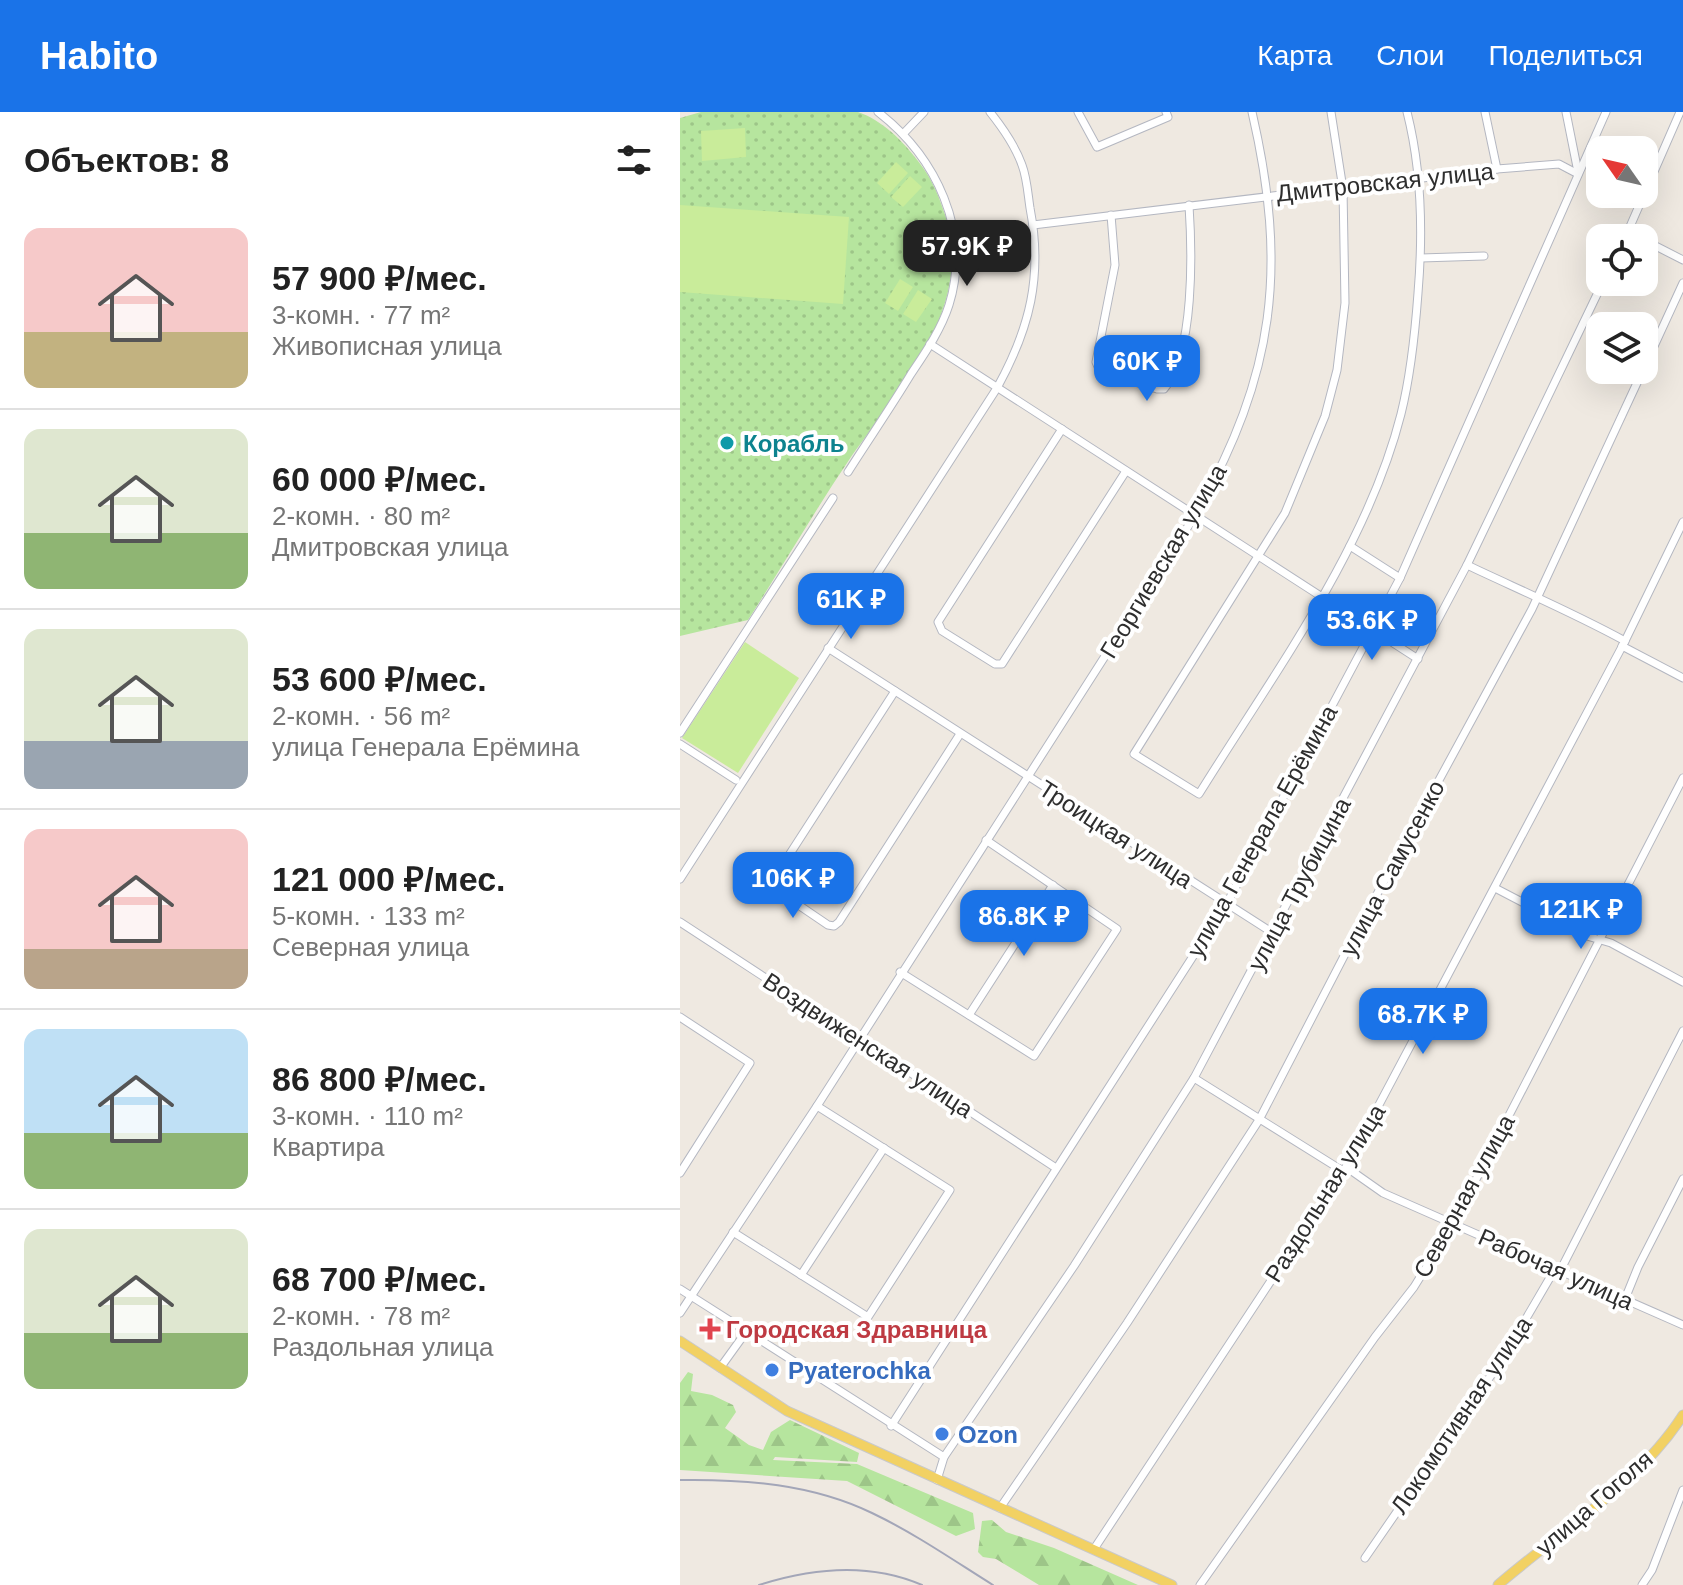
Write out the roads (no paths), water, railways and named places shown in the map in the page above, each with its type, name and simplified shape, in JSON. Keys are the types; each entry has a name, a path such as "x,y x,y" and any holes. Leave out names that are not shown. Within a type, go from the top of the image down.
{"main road":[{"path":"680,1341 787,1411 1172,1585"},
{"name":"улица Гоголя","path":"1498,1585 1644,1463 1666,1440 1683,1415"}],"street":[{"path":"848,472 930,344 949,305 956,248 950,211 933,172 904,133 878,112"},
{"path":"904,133 924,112"},
{"path":"680,879 997,388 1020,342 1035,286 1037,257 1033,225 1022,165 990,112"},
{"path":"1078,112 1097,147 1168,117 1166,112"},
{"name":"Георгиевская улица","path":"680,1313 817,1106 1215,480 1242,421 1262,353 1271,277 1267,195 1252,112"},
{"path":"1331,112 1343,189 1345,303 1337,370 1325,416 1285,513 1134,754 1199,794 1350,546 1376,489 1401,414 1414,346 1421,258 1419,177 1407,112"},
{"path":"1485,112 1497,169"},
{"path":"1566,112 1578,174"},
{"name":"улица Генерала Ерёмина","path":"891,1426 1226,905 1400,578 1606,112"},
{"path":"1631,224 1680,112"},
{"path":"1574,153 1559,164 1578,174"},
{"name":"Дмитровская улица","path":"1033,225 1267,195 1343,189 1419,177 1559,164"},
{"path":"1111,215 1115,265 1096,362 1104,372 1164,389 1171,381 1183,341 1189,298 1193,259 1189,205"},
{"path":"1658,247 1683,260"},
{"path":"1421,258 1484,256"},
{"name":"улица Самусенко","path":"1658,337 1683,283"},
{"name":"улица Трубицина","path":"937,1480 944,1457 1074,1266 1194,1078 1467,565 1596,296"},
{"path":"930,344 1418,659"},
{"name":"улица Самусенко","path":"1000,1508 1127,1323 1259,1120 1536,598 1636,384"},
{"path":"1062,429 938,622 942,631 995,664 1002,664 1126,471"},
{"path":"680,733 833,498"},
{"name":"Раздольная улица","path":"1094,1549 1345,1169 1623,644 1683,522"},
{"path":"1350,546 1400,578"},
{"path":"1467,565 1587,620 1683,678"},
{"name":"Троицкая улица","path":"828,648 1273,933"},
{"path":"895,691 773,880 775,889 828,925 834,926 839,922 960,734"},
{"path":"680,744 736,780"},
{"name":"Северная улица","path":"1200,1585 1375,1337 1414,1287 1453,1224 1683,778"},
{"path":"900,972 1034,1056 1117,929 986,840"},
{"path":"969,1015 1053,885"},
{"path":"1495,888 1600,941 1611,943 1683,982"},
{"name":"Воздвиженская улица","path":"680,922 1056,1168"},
{"path":"680,1030 683,1019 750,1063 680,1173"},
{"name":"Локомотивная улица","path":"1365,1558 1503,1358 1558,1270 1683,1031"},
{"name":"Рабочая улица","path":"1194,1078 1383,1193 1683,1325"},
{"path":"733,1232 868,1317 950,1190 817,1106"},
{"path":"801,1275 884,1148"},
{"path":"1625,1299 1683,1179"},
{"path":"680,1289 944,1457"},
{"path":"720,1368 746,1332"},
{"path":"1642,1585 1652,1570 1683,1490"}],"railway":[{"path":"680,1480 753,1482 826,1495 903,1529 993,1585"},
{"path":"759,1585 820,1571 840,1570 882,1573 922,1585"}],"place":[{"name":"Корабль","path":"727,443"},
{"name":"Городская Здравница","path":"710,1329"},
{"name":"Pyaterochka","path":"772,1370"},
{"name":"Ozon","path":"942,1434"}]}
